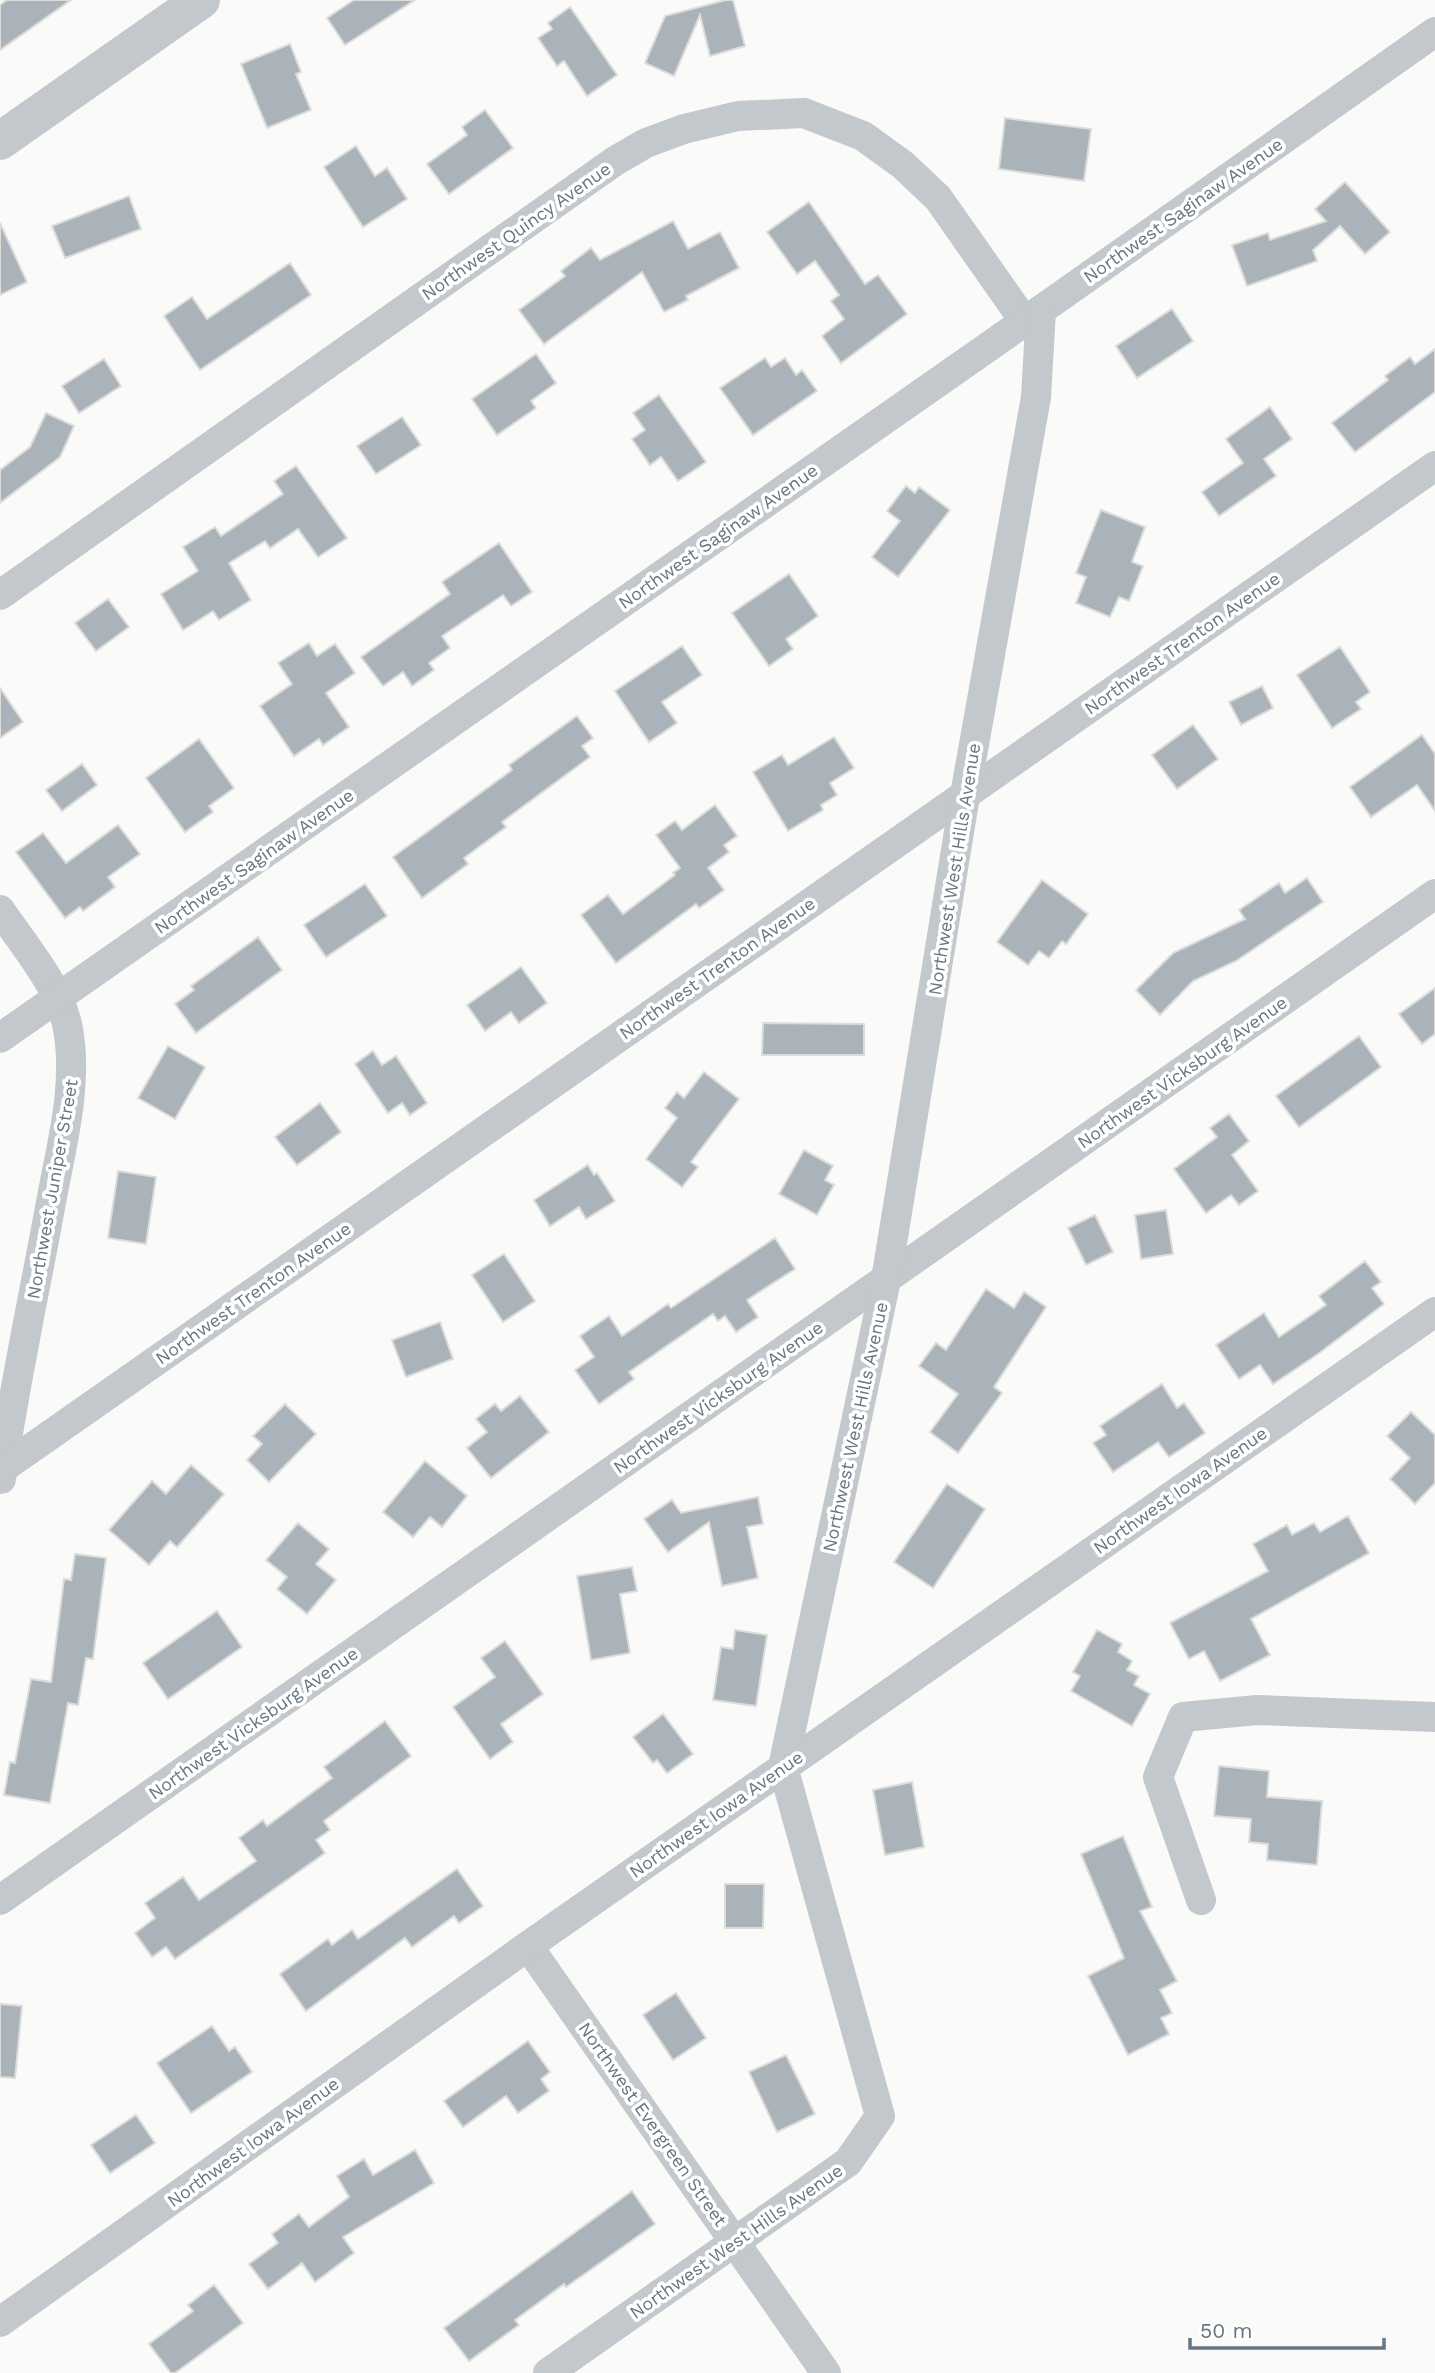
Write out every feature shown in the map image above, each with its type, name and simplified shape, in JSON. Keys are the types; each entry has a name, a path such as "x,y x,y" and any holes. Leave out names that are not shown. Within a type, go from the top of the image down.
{"street":[{"path":"0,141 201,0"},
{"name":"Northwest Saginaw Avenue","path":"0,1038 1435,32"},
{"name":"Northwest Quincy Avenue","path":"0,594 615,161 646,143 684,129 738,116 804,113 863,136 903,165 937,198 1033,316"},
{"name":"Northwest West Hills Avenue","path":"548,2373 848,2162 880,2116 783,1767 886,1280 965,795 1036,397 1033,316"},
{"name":"Northwest Trenton Avenue","path":"1,1474 1435,466"},
{"name":"Northwest Vicksburg Avenue","path":"0,1900 1435,894"},
{"name":"Northwest Juniper Street","path":"0,910 57,998 68,1026 72,1067 64,1132 1,1474"},
{"name":"Northwest Iowa Avenue","path":"0,2322 528,1946 1435,1312"},
{"path":"1201,1900 1158,1777 1183,1717 1257,1710 1435,1717"},
{"name":"Northwest Evergreen Street","path":"528,1946 826,2373"}],"building":[{"path":"7,0 71,0 0,50 0,5"},
{"path":"354,0 415,0 345,45 327,18"},
{"path":"733,0 745,46 710,56 700,15 674,76 645,63 665,16"},
{"path":"570,7 617,75 587,96 564,61 557,66 538,38 552,29 548,23"},
{"path":"290,44 301,72 296,74 311,110 267,128 241,64"},
{"path":"485,110 513,148 449,194 427,164 467,135 462,127"},
{"path":"1005,118 1091,129 1084,181 999,169"},
{"path":"356,146 375,176 387,168 407,199 363,227 324,167"},
{"path":"1345,182 1390,232 1365,254 1340,226 1313,250 1317,261 1247,286 1232,245 1268,233 1270,240 1326,221 1315,209"},
{"path":"129,196 141,229 65,258 52,226"},
{"path":"809,202 865,284 878,275 907,314 841,363 822,336 844,319 831,301 839,295 815,261 797,274 767,232"},
{"path":"673,221 688,249 720,232 739,268 686,296 688,300 664,312 642,272 544,344 519,310 565,276 561,271 591,248 600,260"},
{"path":"0,223 27,282 0,295"},
{"path":"290,263 311,295 200,370 164,316 192,297 207,319"},
{"path":"1172,309 1193,341 1137,378 1116,346"},
{"path":"1435,349 1435,392 1355,452 1332,423 1388,380 1385,376 1410,357 1415,364"},
{"path":"536,354 556,383 531,401 536,408 497,435 472,399"},
{"path":"765,358 771,367 785,358 796,375 802,370 817,391 753,435 720,388"},
{"path":"104,359 121,386 79,413 62,386"},
{"path":"659,395 706,462 678,481 661,457 650,465 632,439 645,430 633,413"},
{"path":"1270,407 1292,439 1264,459 1276,476 1219,516 1202,492 1243,463 1226,439"},
{"path":"46,413 74,426 60,457 0,503 0,470 30,447"},
{"path":"402,417 421,445 376,474 357,446"},
{"path":"296,466 347,538 318,557 298,529 270,548 265,541 229,563 251,600 219,620 213,611 183,630 161,594 198,571 183,547 215,527 221,536 283,494 274,481"},
{"path":"906,486 915,493 919,487 950,510 898,577 872,557 900,521 887,511"},
{"path":"1101,510 1145,527 1132,562 1143,566 1129,601 1119,597 1110,617 1076,603 1086,577 1076,573"},
{"path":"499,543 532,592 511,606 503,595 442,636 450,648 429,663 434,670 412,686 403,672 383,686 361,657 450,594 442,582"},
{"path":"789,574 818,616 786,639 793,649 769,666 732,613"},
{"path":"108,599 129,627 96,651 75,623"},
{"path":"309,643 317,656 335,644 355,673 326,693 349,727 323,745 319,739 294,756 260,706 292,684 278,663"},
{"path":"682,646 702,675 662,702 677,723 649,742 615,691"},
{"path":"1340,647 1370,692 1356,702 1361,709 1332,728 1297,675"},
{"path":"1262,686 1273,708 1241,725 1229,702"},
{"path":"0,688 23,722 0,738"},
{"path":"577,716 593,738 582,746 590,757 502,822 506,827 464,858 468,864 422,898 393,857 512,770 509,765"},
{"path":"1193,725 1218,759 1177,789 1152,755"},
{"path":"1422,735 1435,754 1435,811 1417,785 1371,817 1350,787"},
{"path":"834,737 854,768 830,783 837,795 821,805 823,810 788,831 753,772 782,755 788,765"},
{"path":"199,739 234,788 209,806 213,812 185,832 146,778"},
{"path":"82,764 97,785 62,811 46,790"},
{"path":"715,805 737,836 724,845 729,852 708,868 724,890 699,908 696,904 616,963 581,915 608,895 623,914 675,875 673,873 680,868 656,835 675,821 682,830"},
{"path":"118,825 140,854 108,877 115,887 83,911 80,907 65,918 16,852 43,833 66,863"},
{"path":"1307,878 1323,902 1236,961 1193,981 1160,1015 1136,990 1173,953 1245,919 1239,910 1279,883 1285,893"},
{"path":"1042,880 1088,914 1066,944 1062,941 1049,958 1039,951 1028,965 997,942"},
{"path":"365,884 387,916 326,957 304,925"},
{"path":"258,937 282,970 196,1033 175,1004 194,990 191,986"},
{"path":"521,967 547,1003 519,1023 511,1012 485,1031 467,1005"},
{"path":"1435,988 1435,1034 1422,1044 1399,1014"},
{"path":"763,1023 864,1024 864,1055 762,1055"},
{"path":"1359,1036 1381,1067 1299,1127 1276,1096"},
{"path":"168,1046 205,1067 175,1119 138,1098"},
{"path":"373,1051 382,1065 396,1056 427,1103 410,1115 402,1103 388,1113 355,1064"},
{"path":"704,1072 739,1099 691,1162 698,1167 682,1187 646,1159 677,1118 665,1108 677,1092 684,1098"},
{"path":"320,1103 341,1132 297,1165 275,1137"},
{"path":"1229,1114 1249,1141 1232,1155 1258,1191 1239,1205 1231,1195 1206,1213 1174,1169 1217,1137 1210,1128"},
{"path":"804,1150 833,1166 825,1180 834,1185 817,1215 779,1194"},
{"path":"588,1165 594,1175 597,1173 615,1201 586,1219 579,1207 550,1226 534,1200"},
{"path":"118,1171 156,1177 146,1244 108,1238"},
{"path":"1166,1210 1173,1254 1141,1259 1135,1215"},
{"path":"1095,1215 1113,1252 1086,1265 1068,1228"},
{"path":"775,1238 795,1269 747,1300 758,1317 736,1332 725,1316 718,1321 713,1314 629,1372 634,1379 599,1404 575,1370 594,1357 580,1336 609,1316 622,1336 668,1304 671,1308"},
{"path":"504,1254 535,1301 503,1322 472,1275"},
{"path":"1365,1261 1381,1282 1372,1288 1384,1304 1273,1384 1260,1365 1239,1379 1216,1345 1264,1313 1279,1337 1326,1305 1319,1296"},
{"path":"986,1289 1014,1308 1024,1292 1046,1307 994,1387 1002,1393 958,1453 930,1432 958,1394 919,1366 936,1343 946,1350"},
{"path":"440,1322 453,1359 406,1377 392,1340"},
{"path":"1162,1384 1177,1408 1184,1403 1205,1433 1169,1457 1158,1442 1113,1472 1093,1443 1106,1435 1100,1426"},
{"path":"520,1396 549,1432 491,1478 467,1448 487,1432 476,1419 495,1404 501,1411"},
{"path":"285,1404 316,1434 269,1482 247,1460 262,1444 253,1436"},
{"path":"1411,1412 1435,1435 1435,1483 1415,1504 1390,1479 1410,1458 1387,1436"},
{"path":"425,1461 467,1496 442,1527 430,1517 413,1537 383,1512"},
{"path":"191,1465 224,1494 177,1547 170,1541 149,1565 109,1530 152,1481 166,1494"},
{"path":"947,1484 985,1509 933,1588 894,1562"},
{"path":"758,1497 763,1524 747,1527 758,1578 722,1586 709,1522 668,1552 644,1519 672,1500 681,1513"},
{"path":"1348,1516 1369,1553 1251,1619 1270,1655 1220,1681 1204,1651 1189,1659 1170,1623 1268,1571 1253,1544 1287,1525 1292,1535 1314,1523 1320,1532"},
{"path":"298,1523 329,1549 316,1564 336,1580 307,1614 277,1589 287,1577 266,1560"},
{"path":"75,1554 106,1558 93,1659 86,1658 78,1705 68,1703 50,1803 4,1795 10,1762 15,1763 31,1679 51,1682 64,1579 71,1580"},
{"path":"632,1567 637,1591 620,1594 630,1653 591,1660 577,1576"},
{"path":"217,1611 242,1647 168,1699 143,1663"},
{"path":"735,1630 767,1635 756,1706 713,1700 721,1647 733,1649"},
{"path":"1097,1630 1122,1644 1118,1652 1132,1661 1127,1670 1139,1676 1134,1685 1150,1694 1132,1726 1071,1691 1080,1676 1073,1672"},
{"path":"505,1641 543,1694 501,1724 513,1742 490,1759 453,1707 495,1677 481,1658"},
{"path":"663,1714 693,1754 667,1773 657,1760 653,1763 633,1737"},
{"path":"385,1721 411,1756 324,1821 330,1830 316,1840 325,1853 175,1959 166,1947 152,1957 135,1933 155,1918 145,1903 183,1877 199,1900 256,1861 239,1838 263,1820 267,1826 332,1778 324,1767"},
{"path":"1219,1766 1269,1771 1267,1797 1322,1801 1317,1865 1267,1860 1268,1844 1249,1842 1251,1819 1214,1816"},
{"path":"912,1782 924,1847 885,1855 873,1790"},
{"path":"1123,1836 1152,1907 1140,1911 1177,1981 1160,1990 1172,2013 1161,2018 1169,2034 1128,2055 1088,1976 1124,1958 1081,1854"},
{"path":"457,1869 483,1906 459,1923 454,1916 412,1947 405,1938 306,2011 280,1974 328,1939 332,1945 352,1930 358,1939"},
{"path":"725,1884 764,1884 763,1928 725,1928"},
{"path":"676,1993 706,2038 673,2060 643,2015"},
{"path":"0,2004 22,2006 15,2078 0,2077"},
{"path":"212,2026 229,2051 235,2047 252,2072 191,2113 157,2063"},
{"path":"528,2041 550,2072 541,2079 549,2091 518,2113 506,2096 463,2127 444,2101"},
{"path":"786,2055 815,2114 777,2132 749,2072"},
{"path":"136,2115 155,2143 110,2173 91,2145"},
{"path":"415,2150 434,2183 343,2237 354,2253 315,2282 302,2263 268,2289 249,2264 278,2243 272,2234 299,2214 309,2227 349,2197 337,2176 364,2159 373,2175"},
{"path":"632,2191 655,2224 515,2320 519,2325 469,2361 444,2328"},
{"path":"214,2285 243,2323 175,2373 171,2373 149,2344 193,2311 188,2305"}]}
